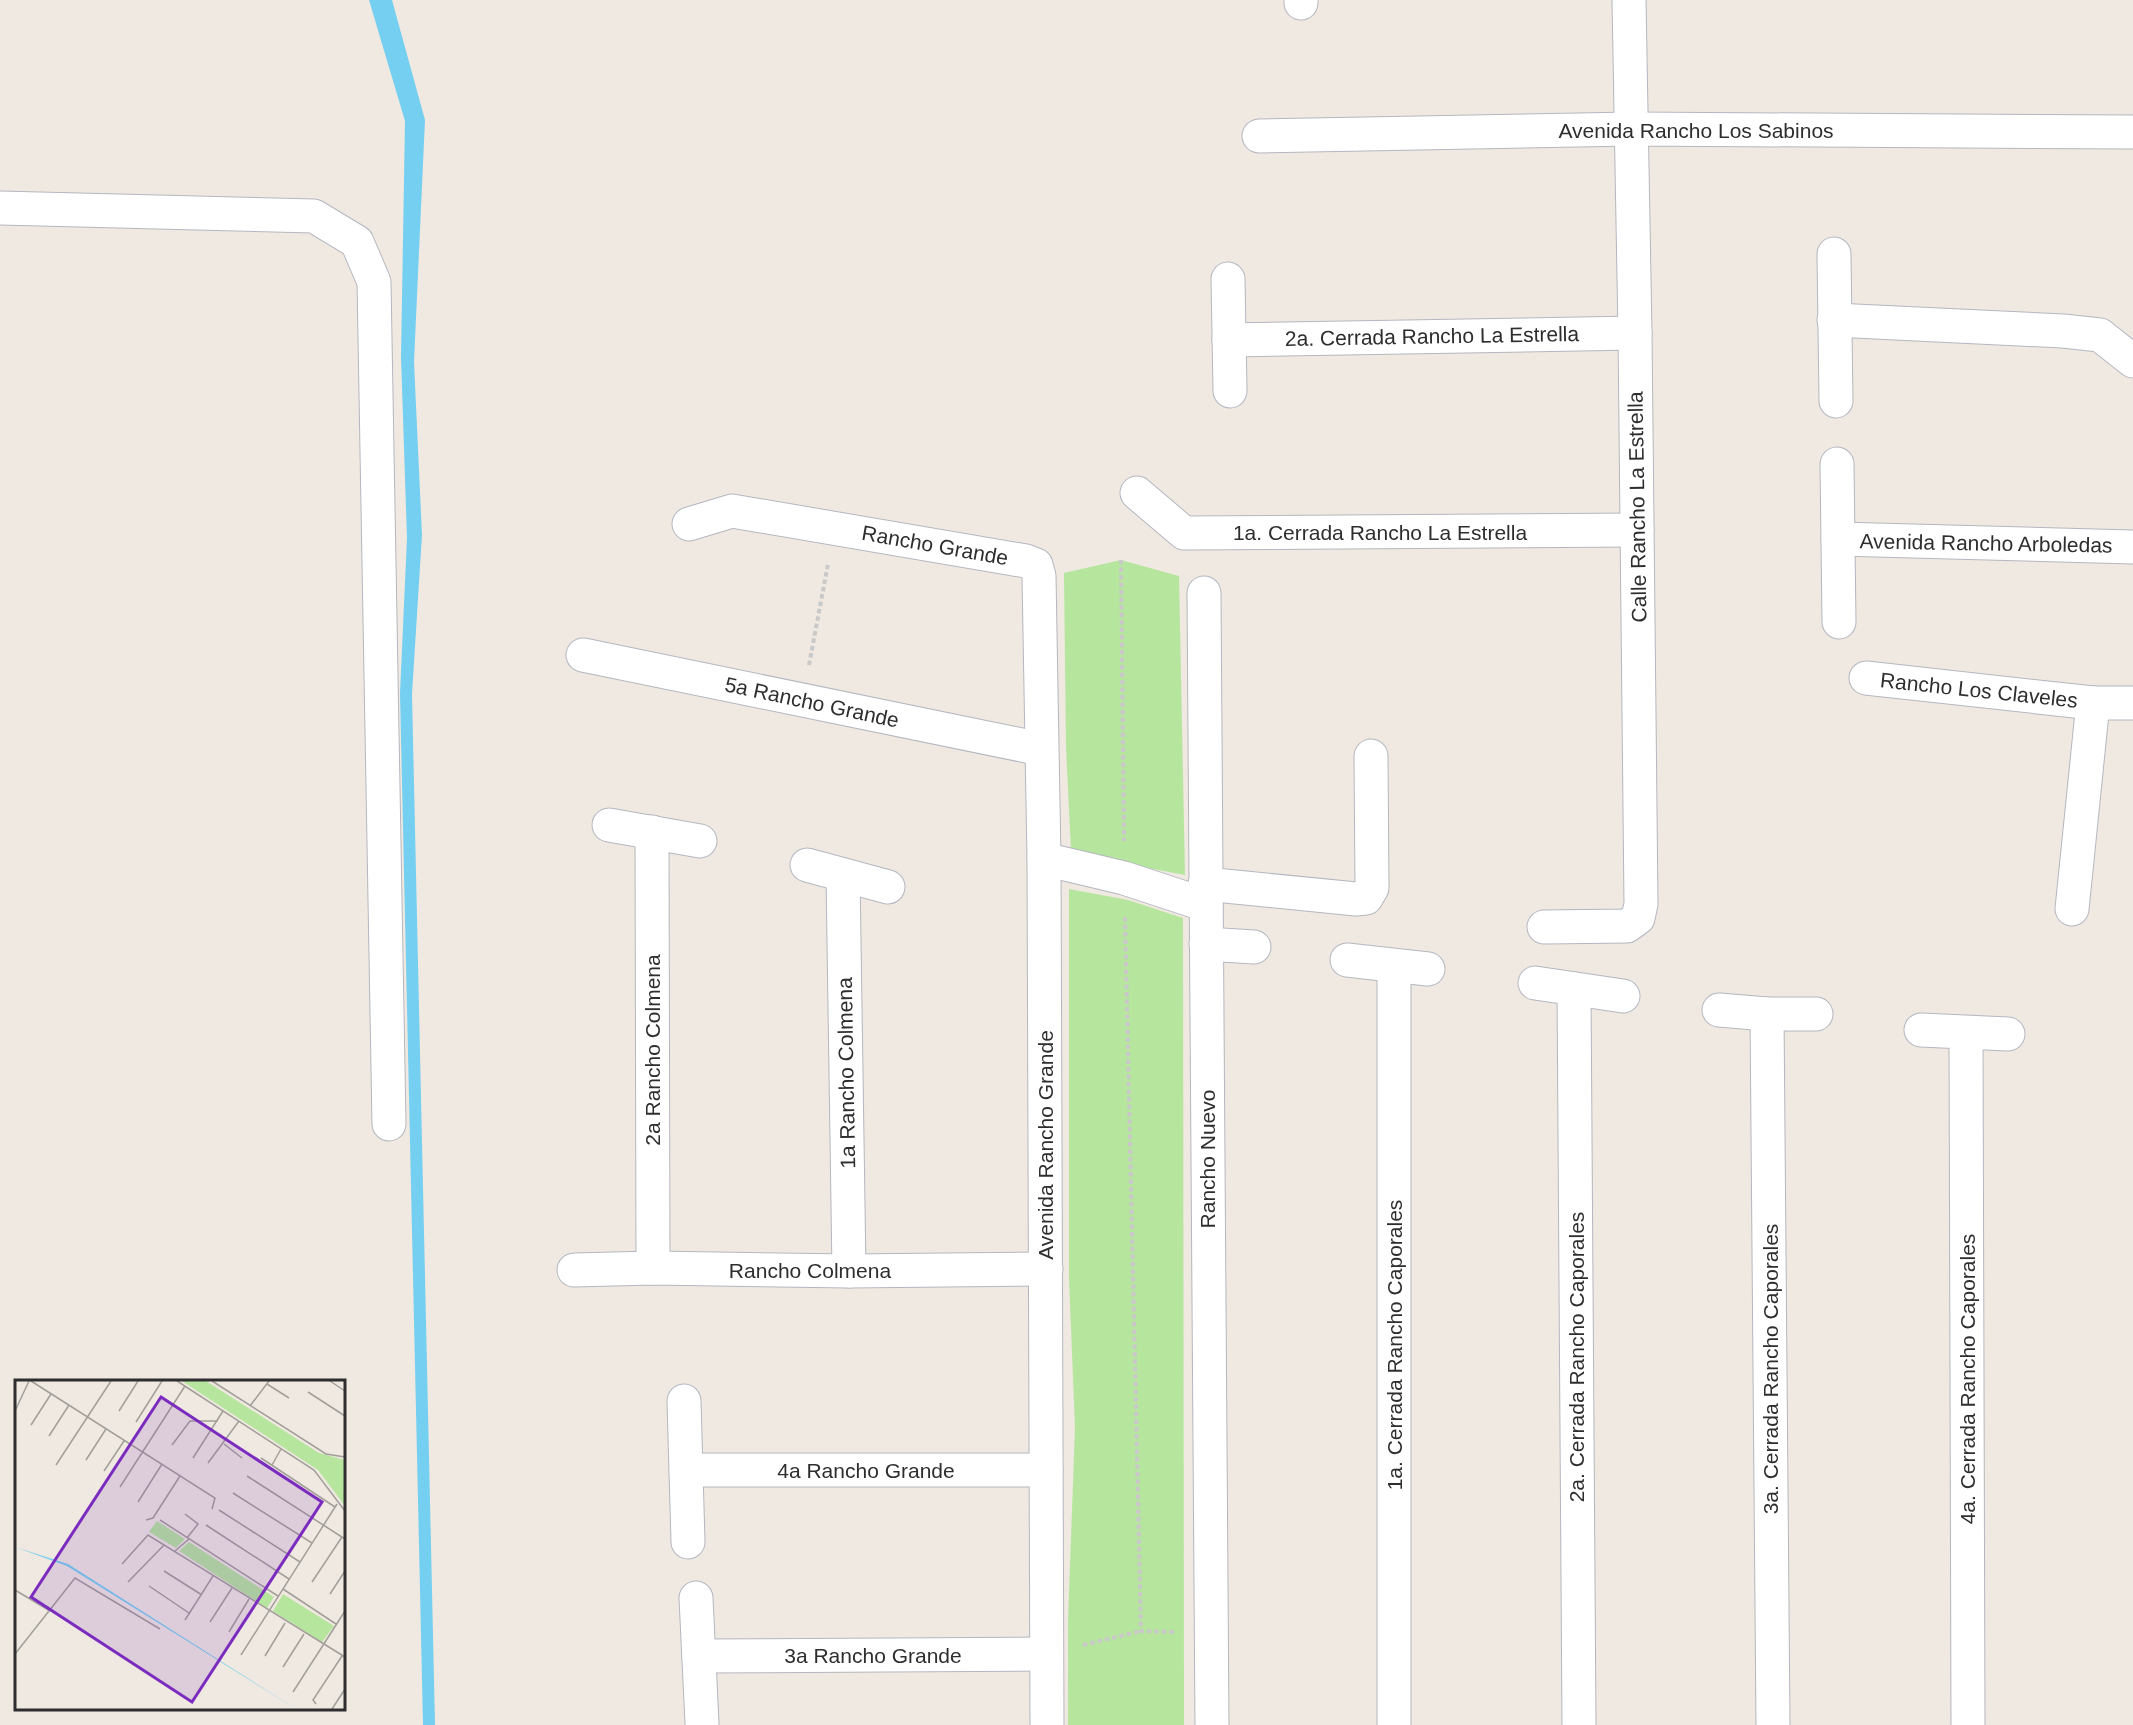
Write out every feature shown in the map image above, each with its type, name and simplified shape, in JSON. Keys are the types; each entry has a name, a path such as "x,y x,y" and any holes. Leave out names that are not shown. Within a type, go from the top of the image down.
{"street":[{"name":"Calle Rancho La Estrella","path":"1544,927 1627,926 1638,918 1641,904 1629,0"},
{"name":"Avenida Rancho Los Sabinos","path":"1259,135 1632,129 2133,132"},
{"path":"0,208 314,216 357,242 374,282 389,1124"},
{"path":"1834,254 1836,401"},
{"path":"1228,279 1230,391"},
{"path":"1834,320 2063,331 2100,335 2133,361"},
{"name":"2a. Cerrada Rancho La Estrella","path":"1229,340 1635,333"},
{"name":"Avenida Rancho Arboledas","path":"1837,464 1839,621"},
{"name":"1a. Cerrada Rancho La Estrella","path":"1137,493 1184,533 1637,530"},
{"name":"Rancho Grande","path":"689,524 732,511 1026,561 1036,565"},
{"name":"Avenida Rancho Arboledas","path":"1838,539 2133,547"},
{"name":"Avenida Rancho Grande","path":"1036,565 1039,576 1044,859 1047,1725"},
{"name":"Rancho Nuevo","path":"1204,593 1212,1725"},
{"name":"5a Rancho Grande","path":"583,655 1041,749"},
{"name":"Rancho Los Claveles","path":"1866,678 2093,703 2133,703"},
{"name":"Rancho Los Claveles","path":"2072,909 2093,703"},
{"path":"1044,859 1206,895 1356,900 1366,898 1372,888 1371,756"},
{"path":"609,825 700,841"},
{"name":"2a Rancho Colmena","path":"652,832 653,1269"},
{"path":"807,865 888,887"},
{"name":"1a Rancho Colmena","path":"843,874 849,1271"},
{"path":"1206,944 1254,947"},
{"path":"1347,960 1428,969"},
{"name":"1a. Cerrada Rancho Caporales","path":"1394,966 1394,1725"},
{"path":"1535,983 1623,996"},
{"name":"2a. Cerrada Rancho Caporales","path":"1574,989 1578,1725"},
{"path":"1719,1010 1767,1014 1816,1014"},
{"name":"3a. Cerrada Rancho Caporales","path":"1767,1014 1773,1725"},
{"path":"1921,1030 2008,1034"},
{"name":"4a. Cerrada Rancho Caporales","path":"1966,1033 1968,1725"},
{"name":"Rancho Colmena","path":"574,1270 1046,1269"},
{"path":"684,1401 688,1542"},
{"name":"4a Rancho Grande","path":"686,1470 1046,1470"},
{"path":"696,1598 702,1723"},
{"name":"3a Rancho Grande","path":"699,1656 1046,1654"}],"path":[{"name":"Rancho Grande","path":"803,701 834,527"},
{"path":"1121,560 1124,878 1141,1631"},
{"path":"1046,1654 1141,1631 1211,1632"}],"green space":[{"path":"1121,560 1179,576 1185,875 1071,851 1066,747 1064,573"},
{"path":"1069,889 1128,900 1183,918 1184,1725 1068,1725 1068,1621 1075,1427 1069,1279"}],"water":[{"path":"369,0 392,0 425,120 414,362 422,535 412,694 435,1725 423,1725 400,693 407,538 401,357 405,121"}]}
